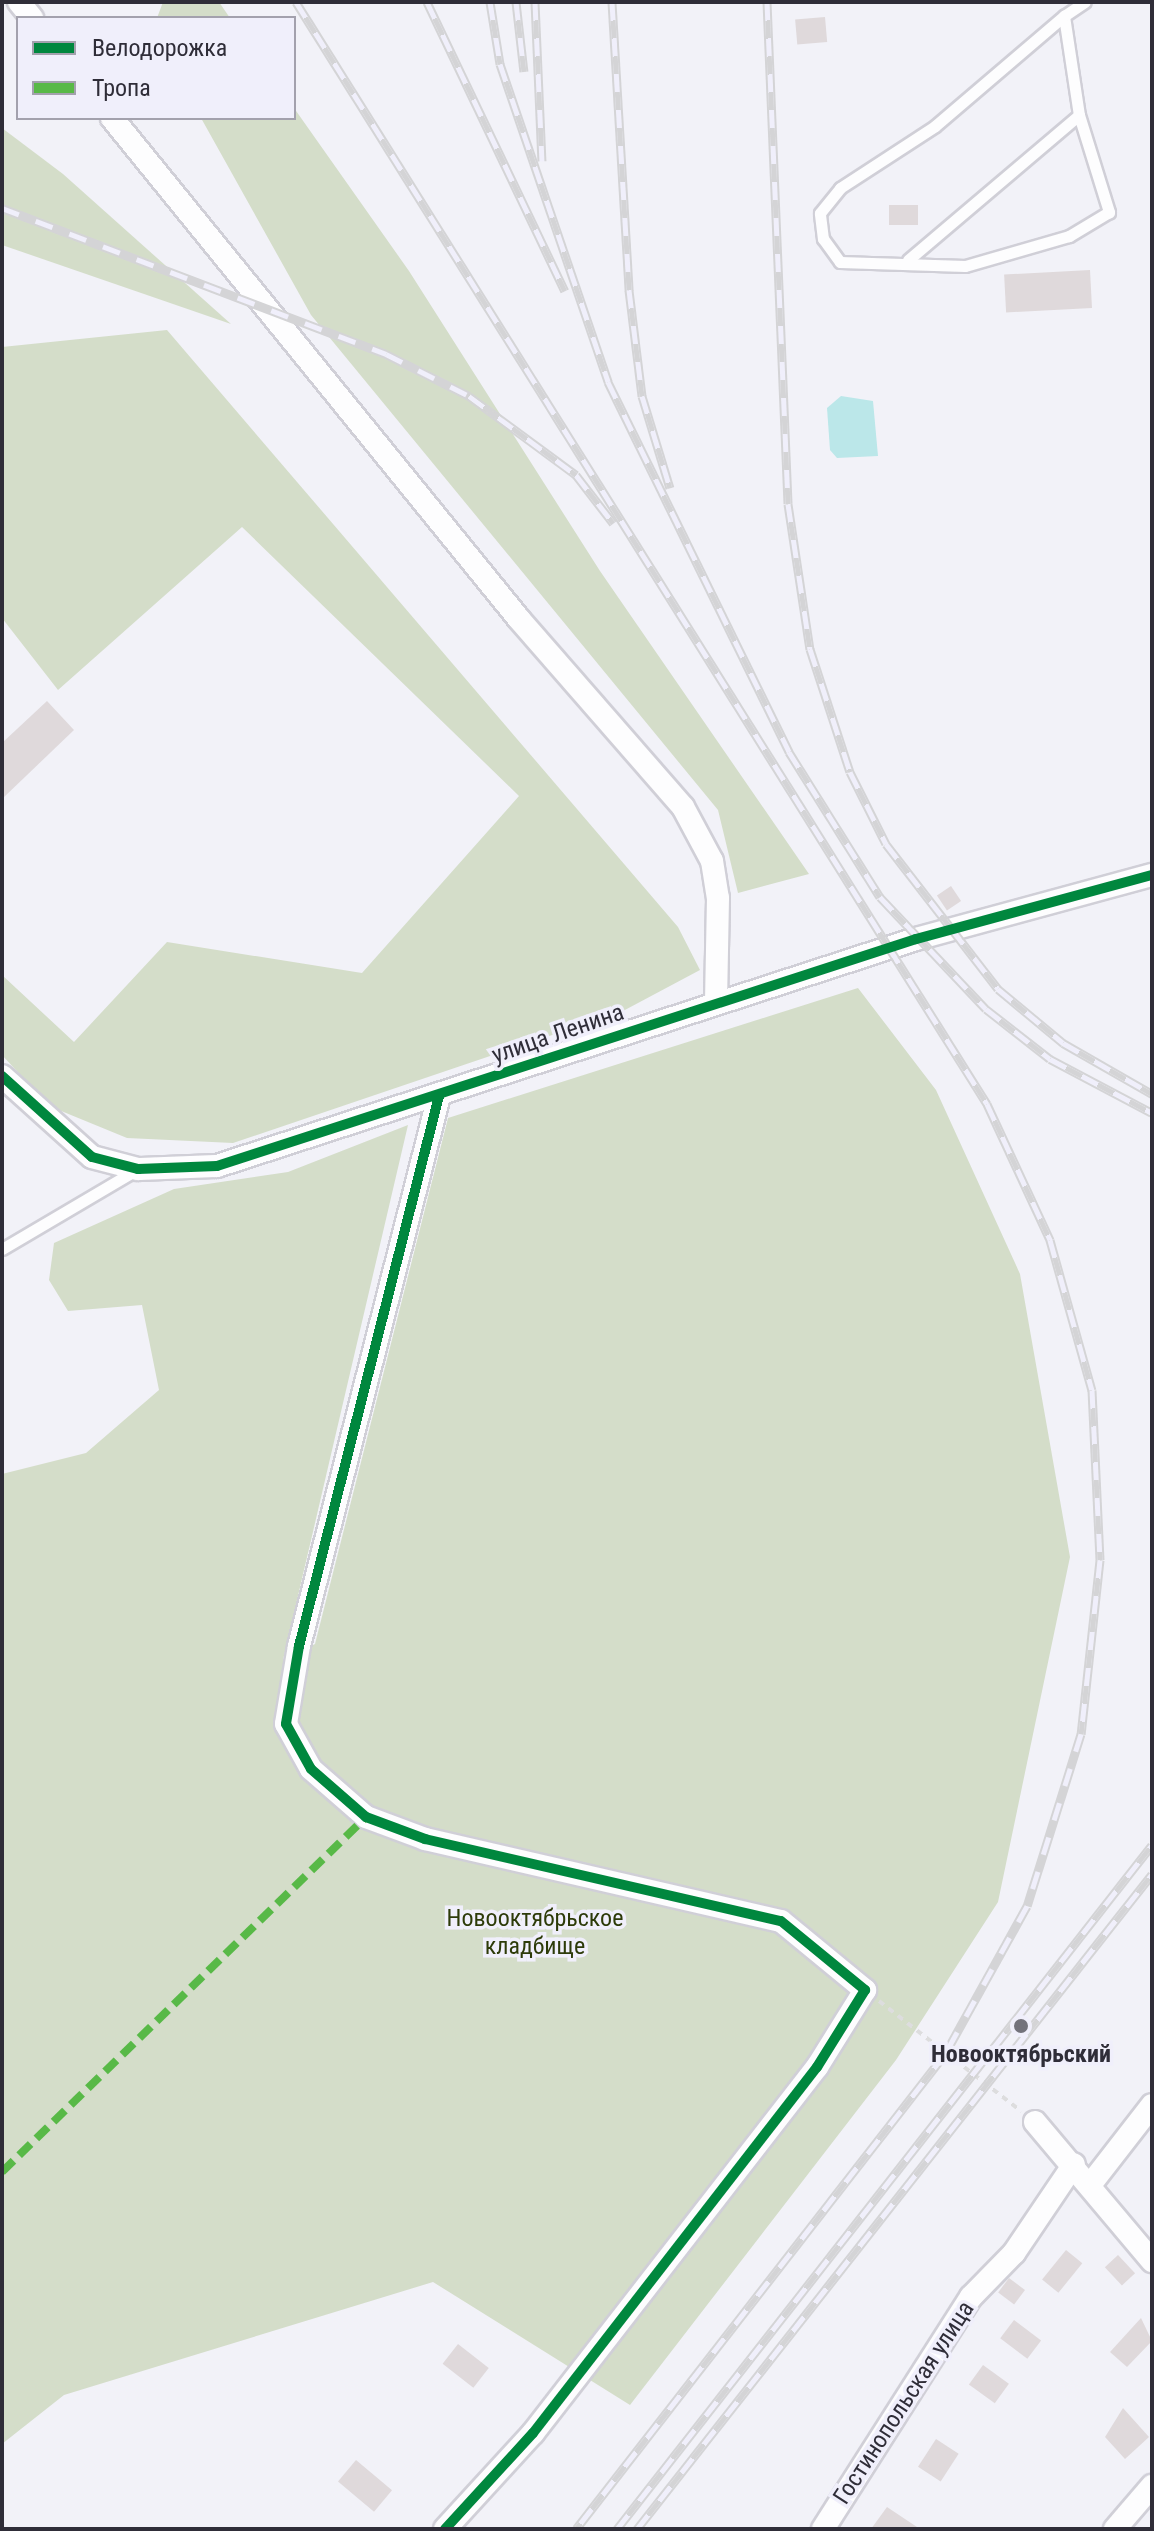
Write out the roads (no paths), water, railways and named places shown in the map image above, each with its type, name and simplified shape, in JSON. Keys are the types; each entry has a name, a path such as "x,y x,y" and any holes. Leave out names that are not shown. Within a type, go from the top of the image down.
{"street":[{"path":"114,120 519,619 683,807 712,861 718,898 716,1001"},
{"name":"улица Ленина","path":"2,1076 92,1157 138,1169 217,1166 439,1096 716,1001 1152,875"},
{"path":"439,1096 299,1646 286,1724 311,1769 366,1817 425,1839 781,1921 865,1990 817,2067 533,2433 445,2529"},
{"path":"1090,2185 1152,2105"},
{"path":"1035,2122 1074,2164 1152,2261"},
{"name":"Гостинопольская улица","path":"823,2529 971,2297 1014,2253 1074,2164"},
{"path":"1117,2528 1152,2486"}],"lane":[{"path":"1064,16 1079,115 1109,212 1017,256 965,266 908,260 840,262 823,239 820,213 840,188 935,126 1064,16 1085,2"},
{"path":"908,260 1079,115"},
{"path":"2,1249 138,1169"}],"water":[{"path":"841,396 873,401 878,456 837,458 830,450 827,408"}],"railway":[{"path":"296,2 987,1104 1050,1240 1092,1390 1100,1560 1081,1734 1027,1906 945,2054 576,2529"},
{"path":"427,2 565,291"},
{"path":"490,2 500,64 608,382 789,752 880,897 986,1009 1050,1059 1152,1113"},
{"path":"516,2 524,72"},
{"path":"535,2 542,161"},
{"path":"612,2 629,290 642,396 670,488"},
{"path":"767,2 788,504 810,649 850,772 886,844 998,989 1063,1043 1152,1094"},
{"path":"2,208 386,354 469,396 576,475 613,523"},
{"path":"617,2529 1152,1845"},
{"path":"637,2529 1152,1874"}],"place":[{"name":"Новооктябрьский","path":"1021,2026"}],"park label":[{"name":"Новооктябрьское кладбище","path":"535,1933"}]}
